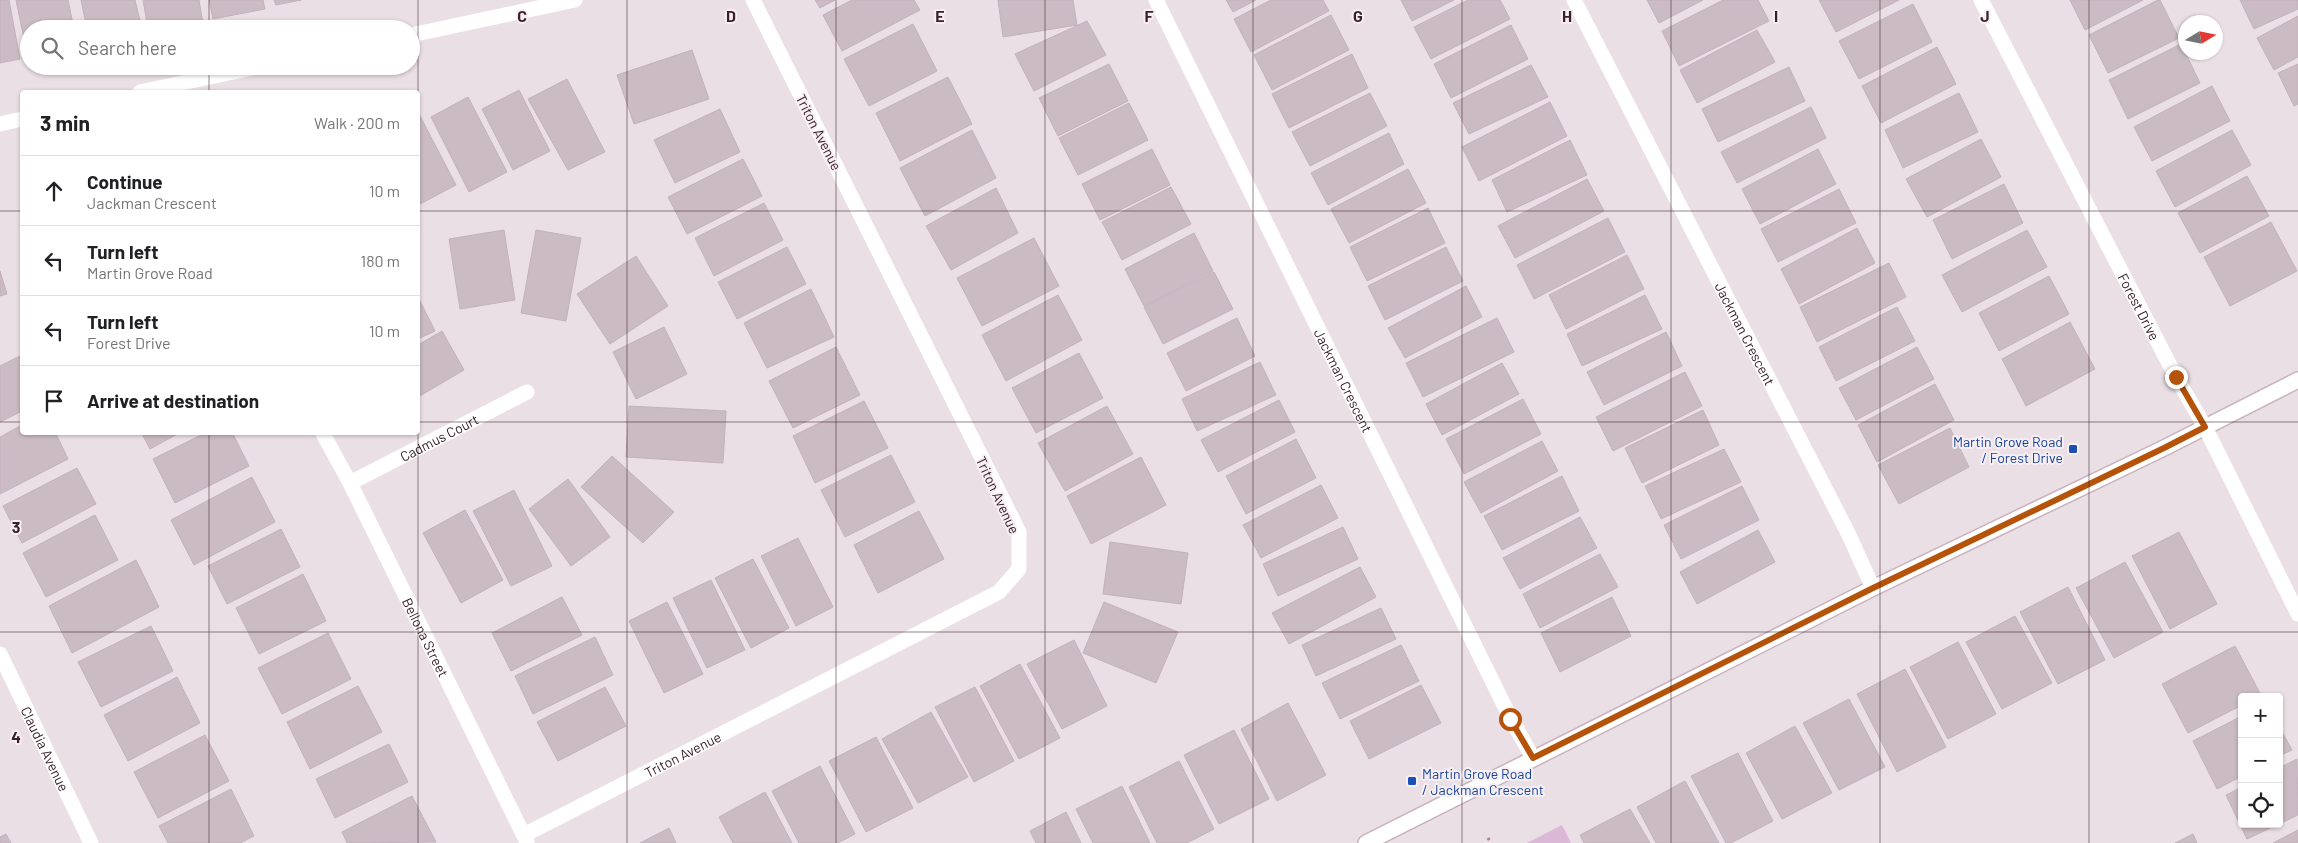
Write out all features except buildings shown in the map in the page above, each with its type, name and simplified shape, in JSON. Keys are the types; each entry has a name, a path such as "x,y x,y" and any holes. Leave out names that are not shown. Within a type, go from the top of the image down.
{"street":[{"path":"420,33 575,0"},
{"name":"Triton Avenue","path":"526,839 999,592 1019,569 1018,532 753,0"},
{"name":"Jackman Crescent","path":"1156,0 1510,719 1533,758"},
{"name":"Jackman Crescent","path":"1574,0 1851,540 1873,588"},
{"name":"Forest Drive","path":"1981,0 2172,368 2205,427 2298,614"},
{"path":"160,90 181,88 228,75"},
{"path":"0,124 20,119"},
{"path":"1366,843 1873,588 2298,380"},
{"name":"Cadmus Court","path":"350,483 527,392"},
{"name":"Bellona Street","path":"324,435 350,483 526,839"},
{"name":"Claudia Avenue","path":"0,654 90,843"}],"path":[{"path":"1488,838 1490,843"}],"shaded area":[{"path":"1562,825 1571,843 1527,843"}],"place":[{"name":"Martin Grove Road / Forest Drive","path":"2073,449"},
{"name":"Martin Grove Road / Jackman Crescent","path":"1412,781"}],"route":[{"path":"1510,719 1533,758 1873,588 2205,427 2176,377"}]}
